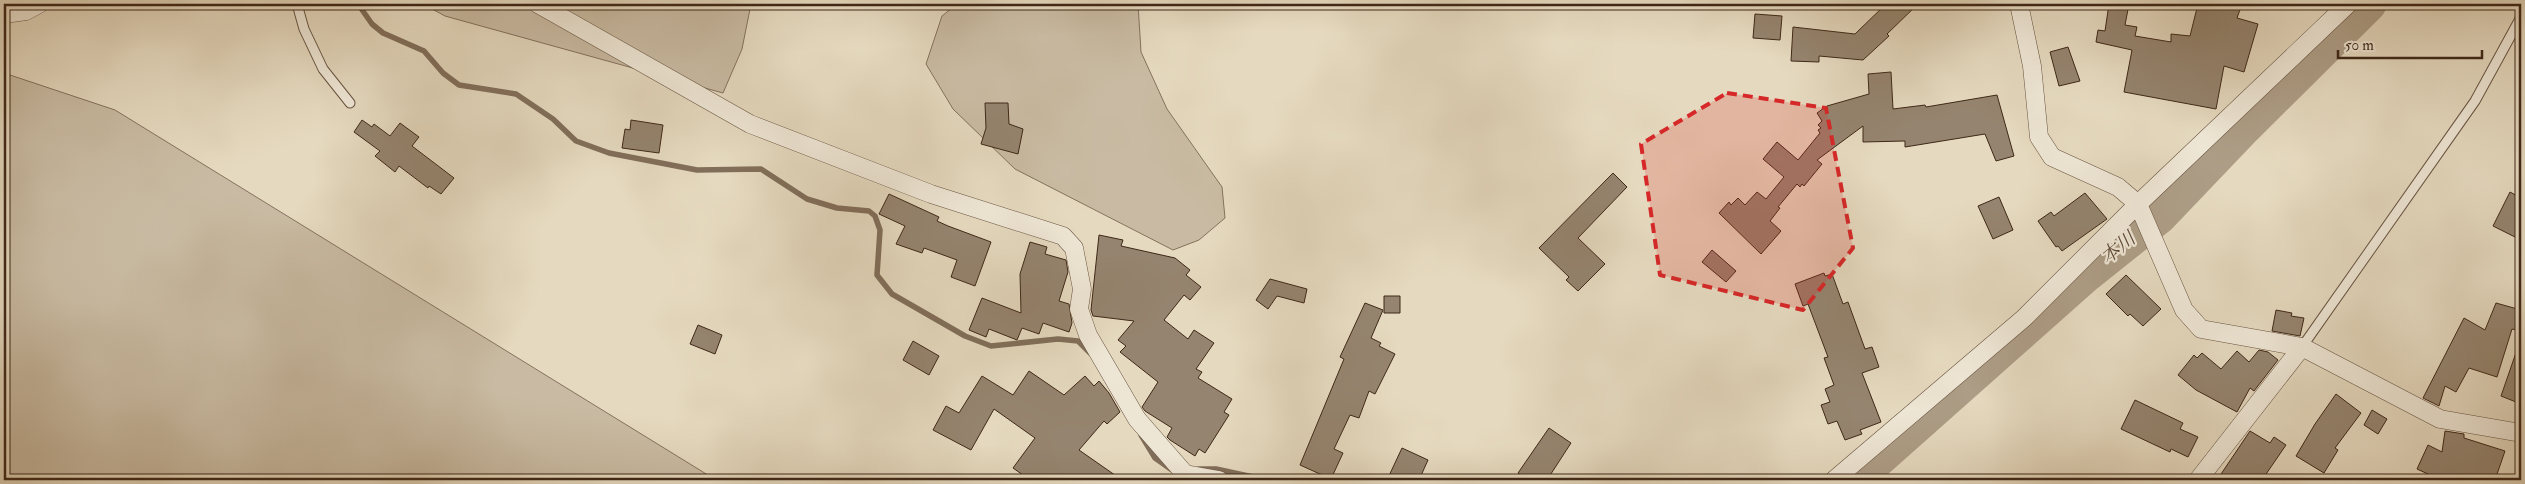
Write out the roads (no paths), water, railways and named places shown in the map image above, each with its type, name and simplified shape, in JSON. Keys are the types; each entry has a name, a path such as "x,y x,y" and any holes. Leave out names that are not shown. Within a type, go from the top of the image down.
{"street":[{"path":"4,14 26,11 39,4"},
{"path":"538,4 750,124 931,194 1063,236 1074,248 1082,289 1078,309 1088,335 1137,419 1185,474 1219,480"},
{"path":"2019,4 2032,66 2039,138 2052,157 2118,187 2143,217 2184,310 2201,329 2302,347 2440,420 2521,434"},
{"path":"1834,480 2143,217 2348,4"},
{"path":"2198,480 2302,347"}],"lane":[{"path":"297,4 304,29 323,69 350,104"},
{"path":"2302,347 2475,101 2521,17"}],"waterway":[{"path":"358,4 372,24 383,33 424,51 443,73 459,85 516,94 553,119 576,141 609,153 697,170 761,169 807,199 837,208 869,211 875,216 880,230 877,275 892,294 965,336 991,346 1058,339 1078,341 1090,353"},
{"name":"本川","path":"1855,480 2086,275 2160,216 2245,127 2369,4"},
{"path":"1141,435 1155,458 1172,470"},
{"path":"1199,469 1216,469 1267,480"}]}
